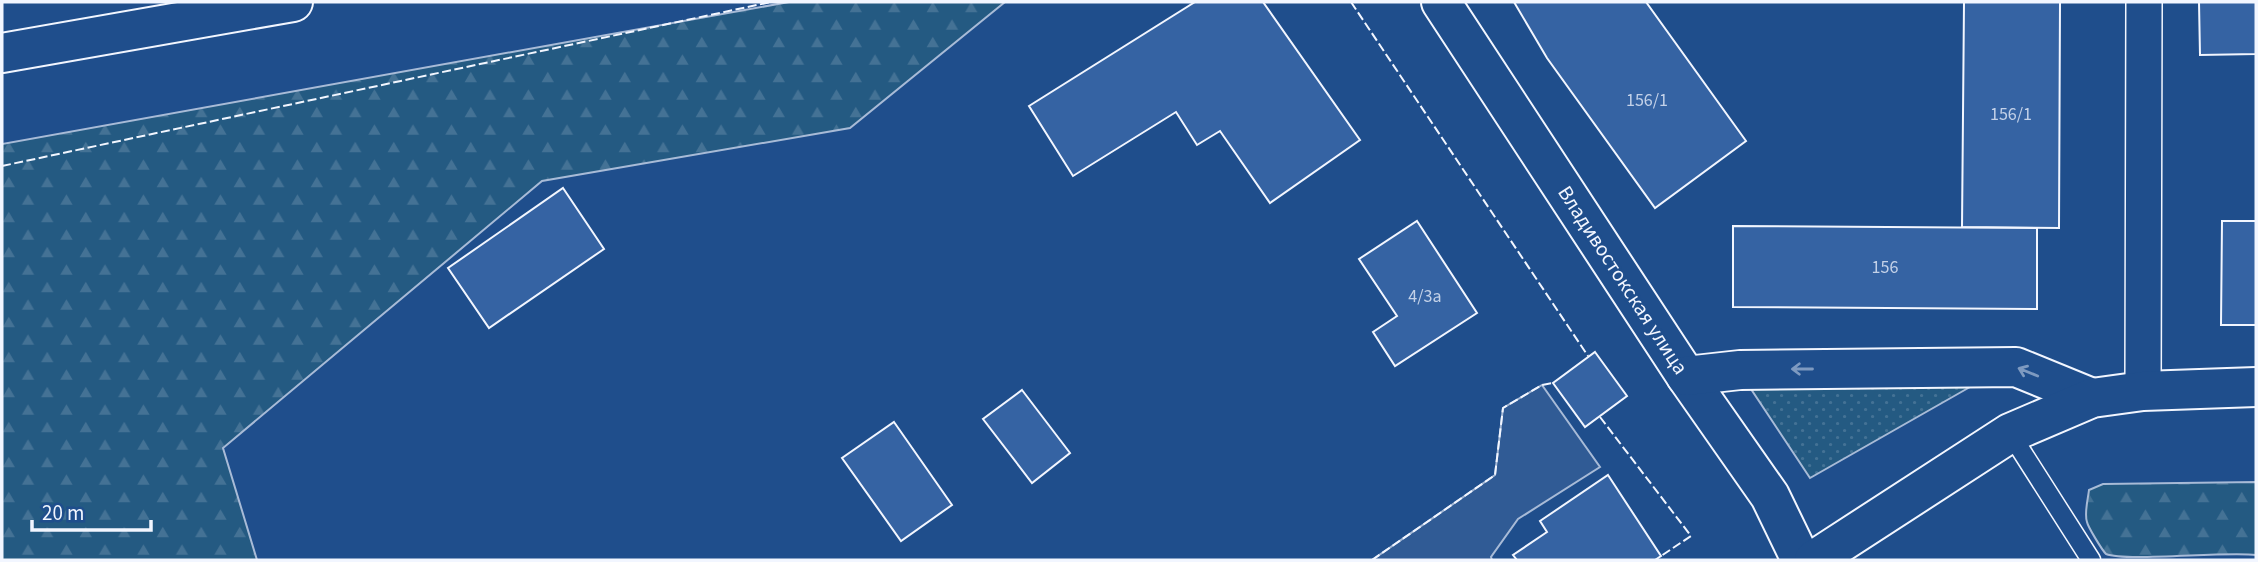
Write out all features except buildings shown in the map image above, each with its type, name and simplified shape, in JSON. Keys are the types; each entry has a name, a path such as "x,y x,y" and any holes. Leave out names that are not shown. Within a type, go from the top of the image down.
{"street":[{"path":"2,53 293,2"},
{"name":"Владивостокская улица","path":"1441,2 1686,376 1770,496 1801,560"},
{"path":"2143,391 2144,2"},
{"path":"1686,376 1740,370 2016,368 2092,398"},
{"path":"1814,560 2010,433 2092,398 2143,391 2256,387"}],"lane":[{"path":"2010,433 2091,560"}],"green space":[{"path":"789,2 1005,2 850,128 542,181 223,448 257,560 2,560 2,144"},
{"path":"1743,377 1977,383 1810,478"},
{"path":"2256,482 2256,555 2134,557 2106,554 2086,518 2089,490 2103,484"}],"shaded area":[{"path":"1542,385 1600,467 1518,519 1491,557 1492,560 1372,560 1495,475 1503,408"}],"fence":[{"path":"2,166 771,2"},
{"path":"1351,2 1588,356"},
{"path":"1372,560 1495,475 1503,408 1542,385 1553,383"},
{"path":"1600,417 1691,536 1661,556"}]}
